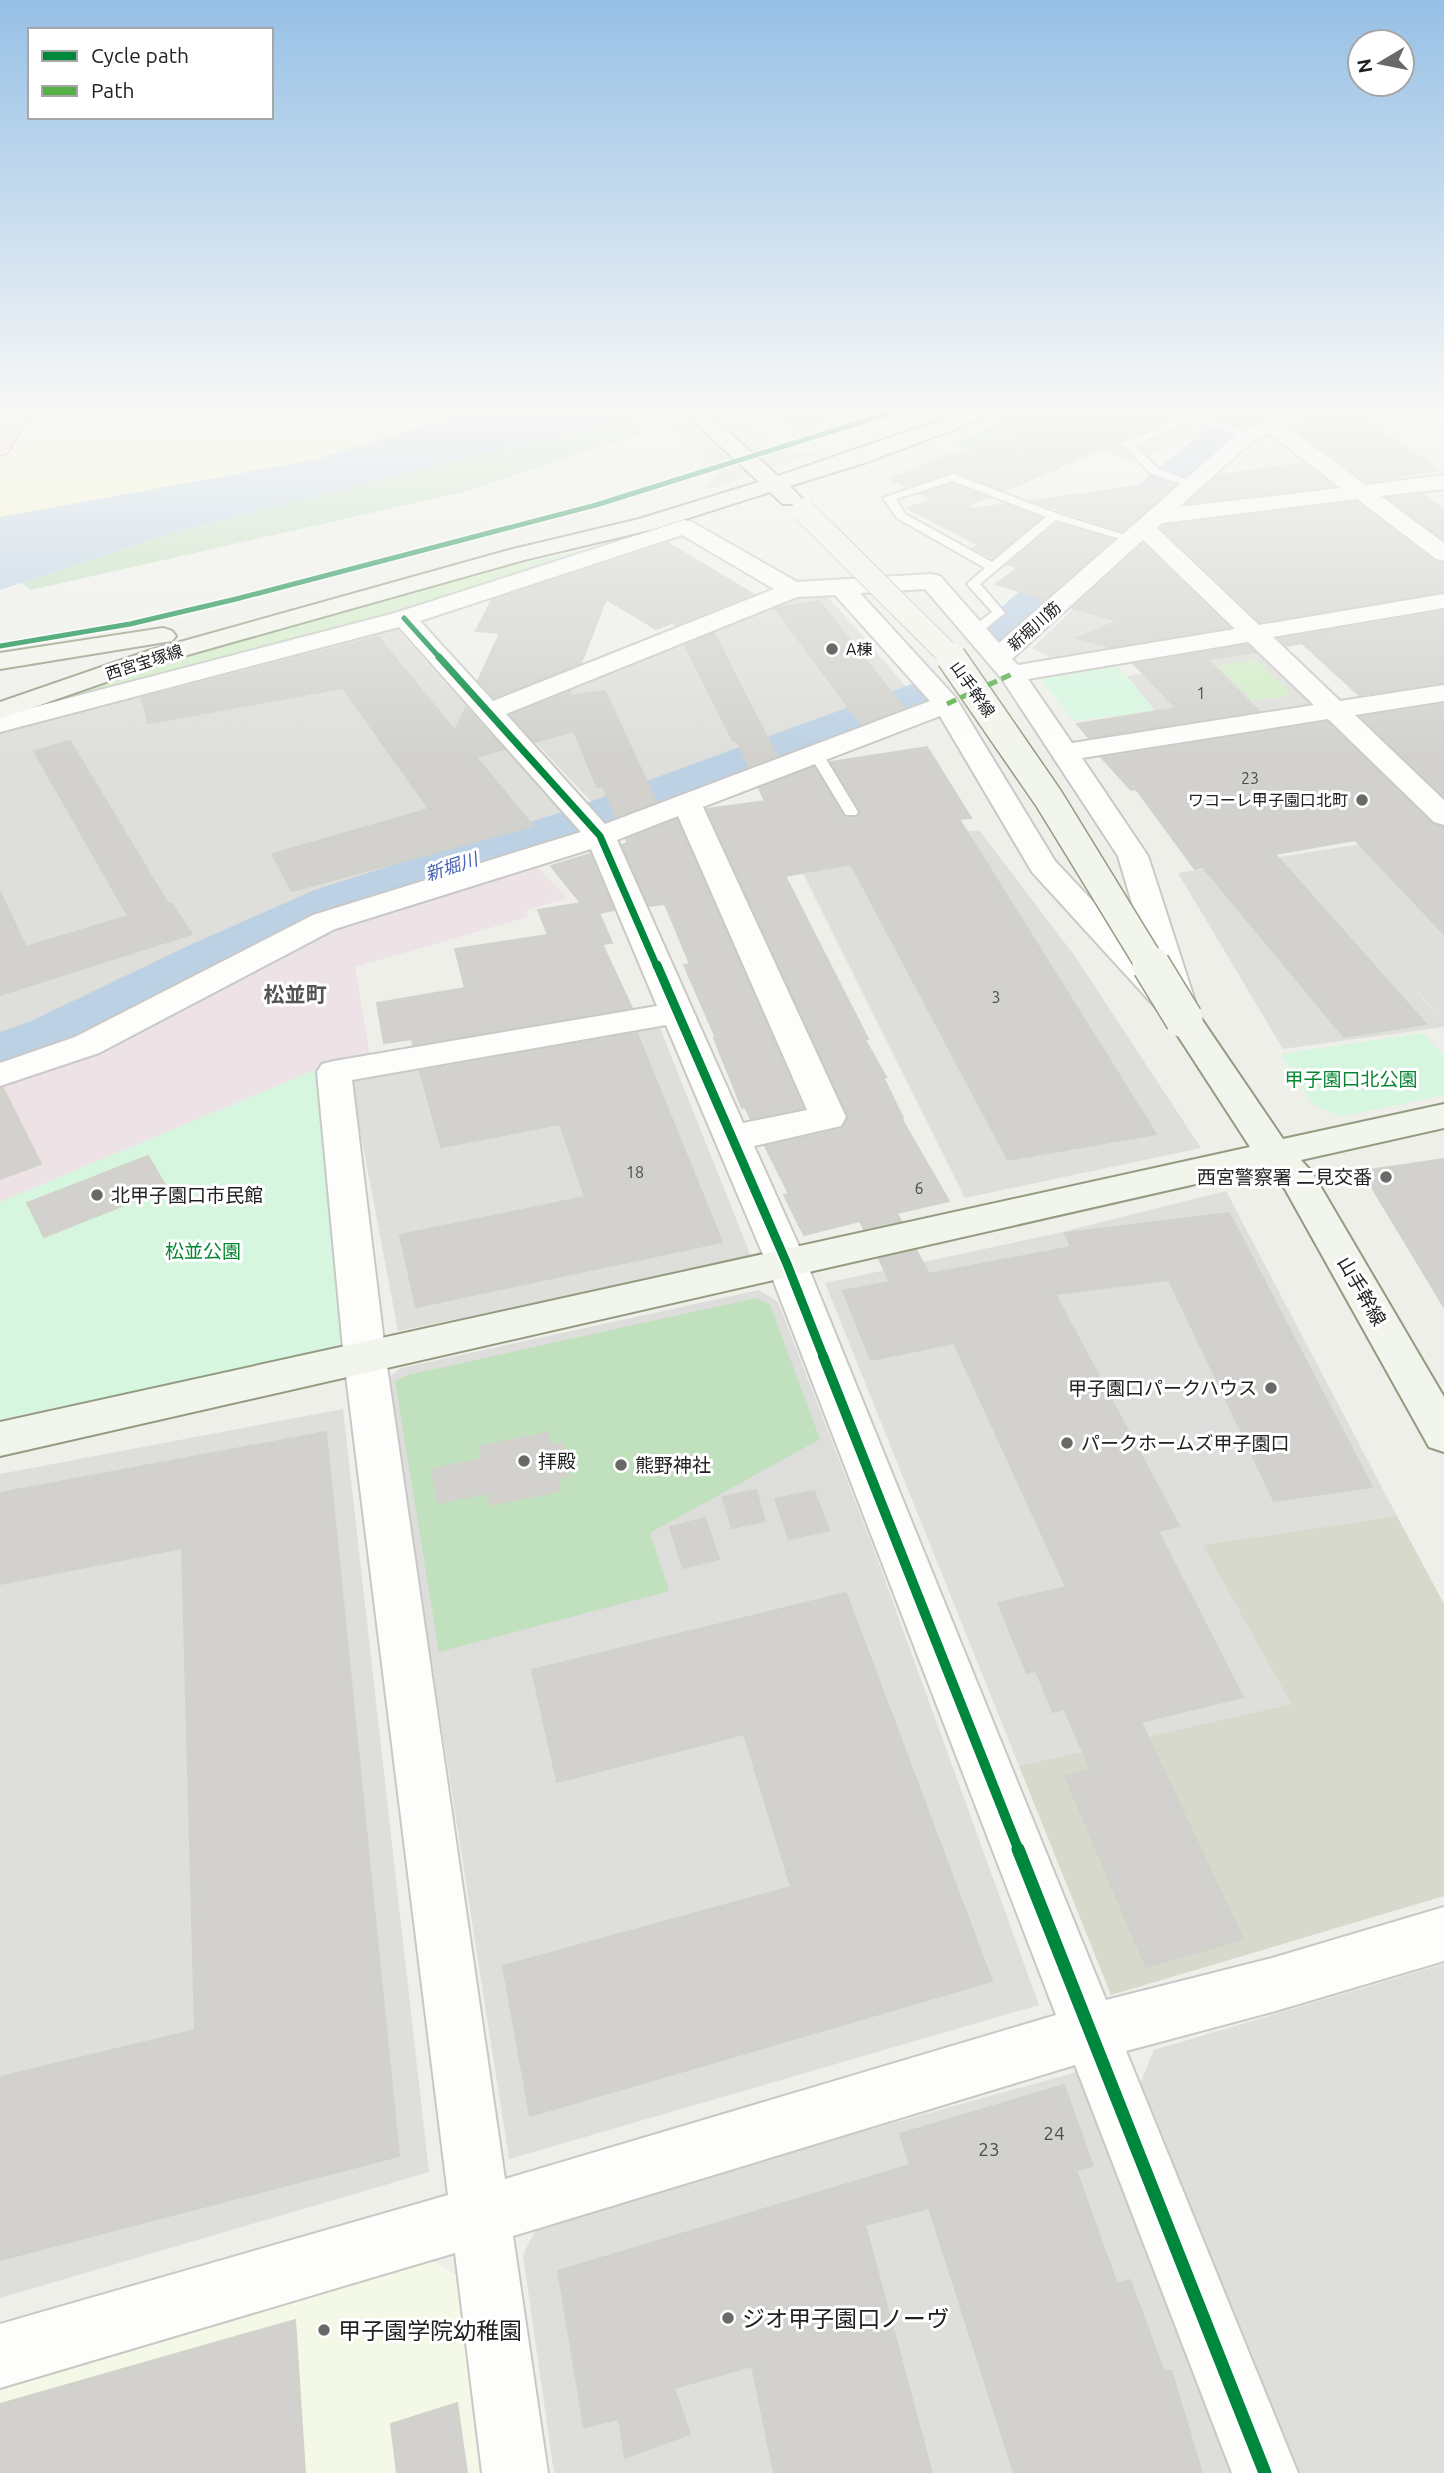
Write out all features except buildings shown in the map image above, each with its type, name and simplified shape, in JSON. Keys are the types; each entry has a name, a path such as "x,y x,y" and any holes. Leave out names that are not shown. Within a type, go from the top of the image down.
{"street":[{"name":"西宮宝塚線","path":"0,711 158,656 290,617 517,555 628,528"},
{"path":"0,724 404,618 680,528"},
{"path":"686,528 793,590"},
{"name":"山手幹線","path":"822,528 954,660 1049,799 1184,1019 1273,1153 1299,1181 1444,1435"},
{"path":"1138,530 1148,528"},
{"path":"1410,528 1444,554"},
{"path":"1138,530 1255,634 1444,816"},
{"name":"新堀川筋","path":"1005,666 1138,530"},
{"path":"488,712 793,590 931,581 1005,666 1133,856 1184,1019"},
{"path":"842,588 947,704 1043,866 1184,1019"},
{"path":"1005,666 1255,634 1444,601"},
{"name":"西宮宝塚線","path":"0,661 290,617"},
{"path":"404,618 592,827 787,1264 1265,2473"},
{"path":"1064,753 1444,693"},
{"path":"0,1075 87,1045 324,922 592,827 687,803 947,704"},
{"path":"687,803 828,1117 732,1138"},
{"path":"514,2473 365,1359 334,1072 677,1013"},
{"path":"0,1439 1444,1116"},
{"path":"0,2356 480,2216 1092,2032 1272,1985 1444,1934"}],"lane":[{"path":"923,528 993,567"},
{"path":"975,631 999,613 972,584 1039,528"},
{"path":"1095,528 1104,531 1138,530"},
{"path":"816,754 851,812"}],"shaded area":[{"path":"190,528 303,528 31,590 20,582"},
{"path":"588,549 590,551 409,610 38,708 33,707 158,663 373,605 490,570"},
{"path":"1115,570 1184,639 1056,661 1032,648"},
{"path":"825,593 910,691 600,811 512,717 516,710 787,598"},
{"path":"388,628 397,629 571,823 294,912 54,1027 0,1046 0,729"},
{"path":"787,643 819,690 782,694 779,687 760,689 738,649"},
{"path":"1265,651 1315,700 1308,709 1171,730 1127,676"},
{"path":"1257,660 1292,695 1253,701 1218,666"},
{"path":"681,677 709,741 678,761 655,761 627,698 649,694 644,683"},
{"path":"172,684 203,733 291,712 363,807 248,842 183,747 152,754 113,700"},
{"path":"979,830 1074,955 1201,1148 965,1198 794,855"},
{"path":"1444,831 1444,987 1418,993 1444,1022 1444,1027 1283,1049 1178,873"},
{"path":"1356,847 1444,939 1378,951 1294,857"},
{"path":"535,865 568,898 527,910 528,917 355,967 370,1055 315,1070 0,1202 0,1086 69,1060 323,933"},
{"path":"1444,987 1444,1022 1418,992"},
{"path":"660,1028 752,1259 398,1331 351,1082"},
{"path":"1226,1191 1397,1516 1204,1545 1291,1704 1019,1766 825,1283 1049,1235"},
{"name":"熊野神社","path":"759,1290 778,1302 874,1550 432,1665 387,1379 401,1368"},
{"path":"1157,1291 1249,1484 1212,1498 1114,1297"},
{"name":"熊野神社","path":"756,1298 770,1305 820,1439 650,1533 669,1591 439,1652 395,1381 408,1375"},
{"path":"343,1409 429,2172 0,2298 0,1474"},
{"path":"1397,1516 1444,1604 1444,1896 1111,1995 1019,1766 1291,1704 1203,1545"},
{"path":"874,1550 1039,2005 509,2159 432,1665"},
{"path":"123,1713 122,1759 178,1747 184,2021 47,2054 50,1973 0,1985 0,1737"},
{"path":"1444,1964 1444,2473 1298,2473 1139,2087 1154,2050"},
{"path":"1376,2055 1444,2223 1444,2473 1318,2473 1284,2372 1274,2375 1247,2318 1173,2091"},
{"path":"1077,2072 1233,2473 554,2473 523,2255 540,2221"},
{"name":"甲子園学院幼稚園","path":"430,2259 461,2278 484,2473 0,2473 0,2383"},
{"path":"746,2432 755,2473 612,2473"}],"green space":[{"path":"1115,662 1171,730 1127,736 1111,716 1074,721 1041,680 1042,676"},
{"name":"甲子園口北公園","path":"1423,1033 1444,1056 1444,1095 1340,1117 1313,1104 1281,1054"},
{"name":"松並公園","path":"315,1070 344,1338 329,1352 0,1419 0,1202"}],"water":[{"path":"0,528 190,528 168,534 0,590"}],"waterway":[{"name":"新堀川","path":"1003,631 1116,528"},
{"name":"新堀川","path":"0,1056 53,1037 214,958 339,902 582,824 912,700"}],"marked path":[{"path":"947,704 1012,674"}],"cycle path":[{"path":"0,646 130,624 506,528"},
{"path":"404,618 600,836 787,1264 1265,2473"}],"place":[{"name":"A棟","path":"832,649"},
{"name":"ワコーレ甲子園口北町","path":"1362,800"},
{"name":"西宮警察署 二見交番","path":"1386,1177"},
{"name":"北甲子園口市民館","path":"97,1195"},
{"name":"甲子園口パークハウス","path":"1271,1388"},
{"name":"パークホームズ甲子園口","path":"1067,1443"},
{"name":"拝殿","path":"524,1461"},
{"name":"熊野神社","path":"621,1465"},
{"name":"ジオ甲子園口ノーヴ","path":"728,2318"},
{"name":"甲子園学院幼稚園","path":"324,2330"}],"district":[{"name":"松並町","path":"295,994"}]}
